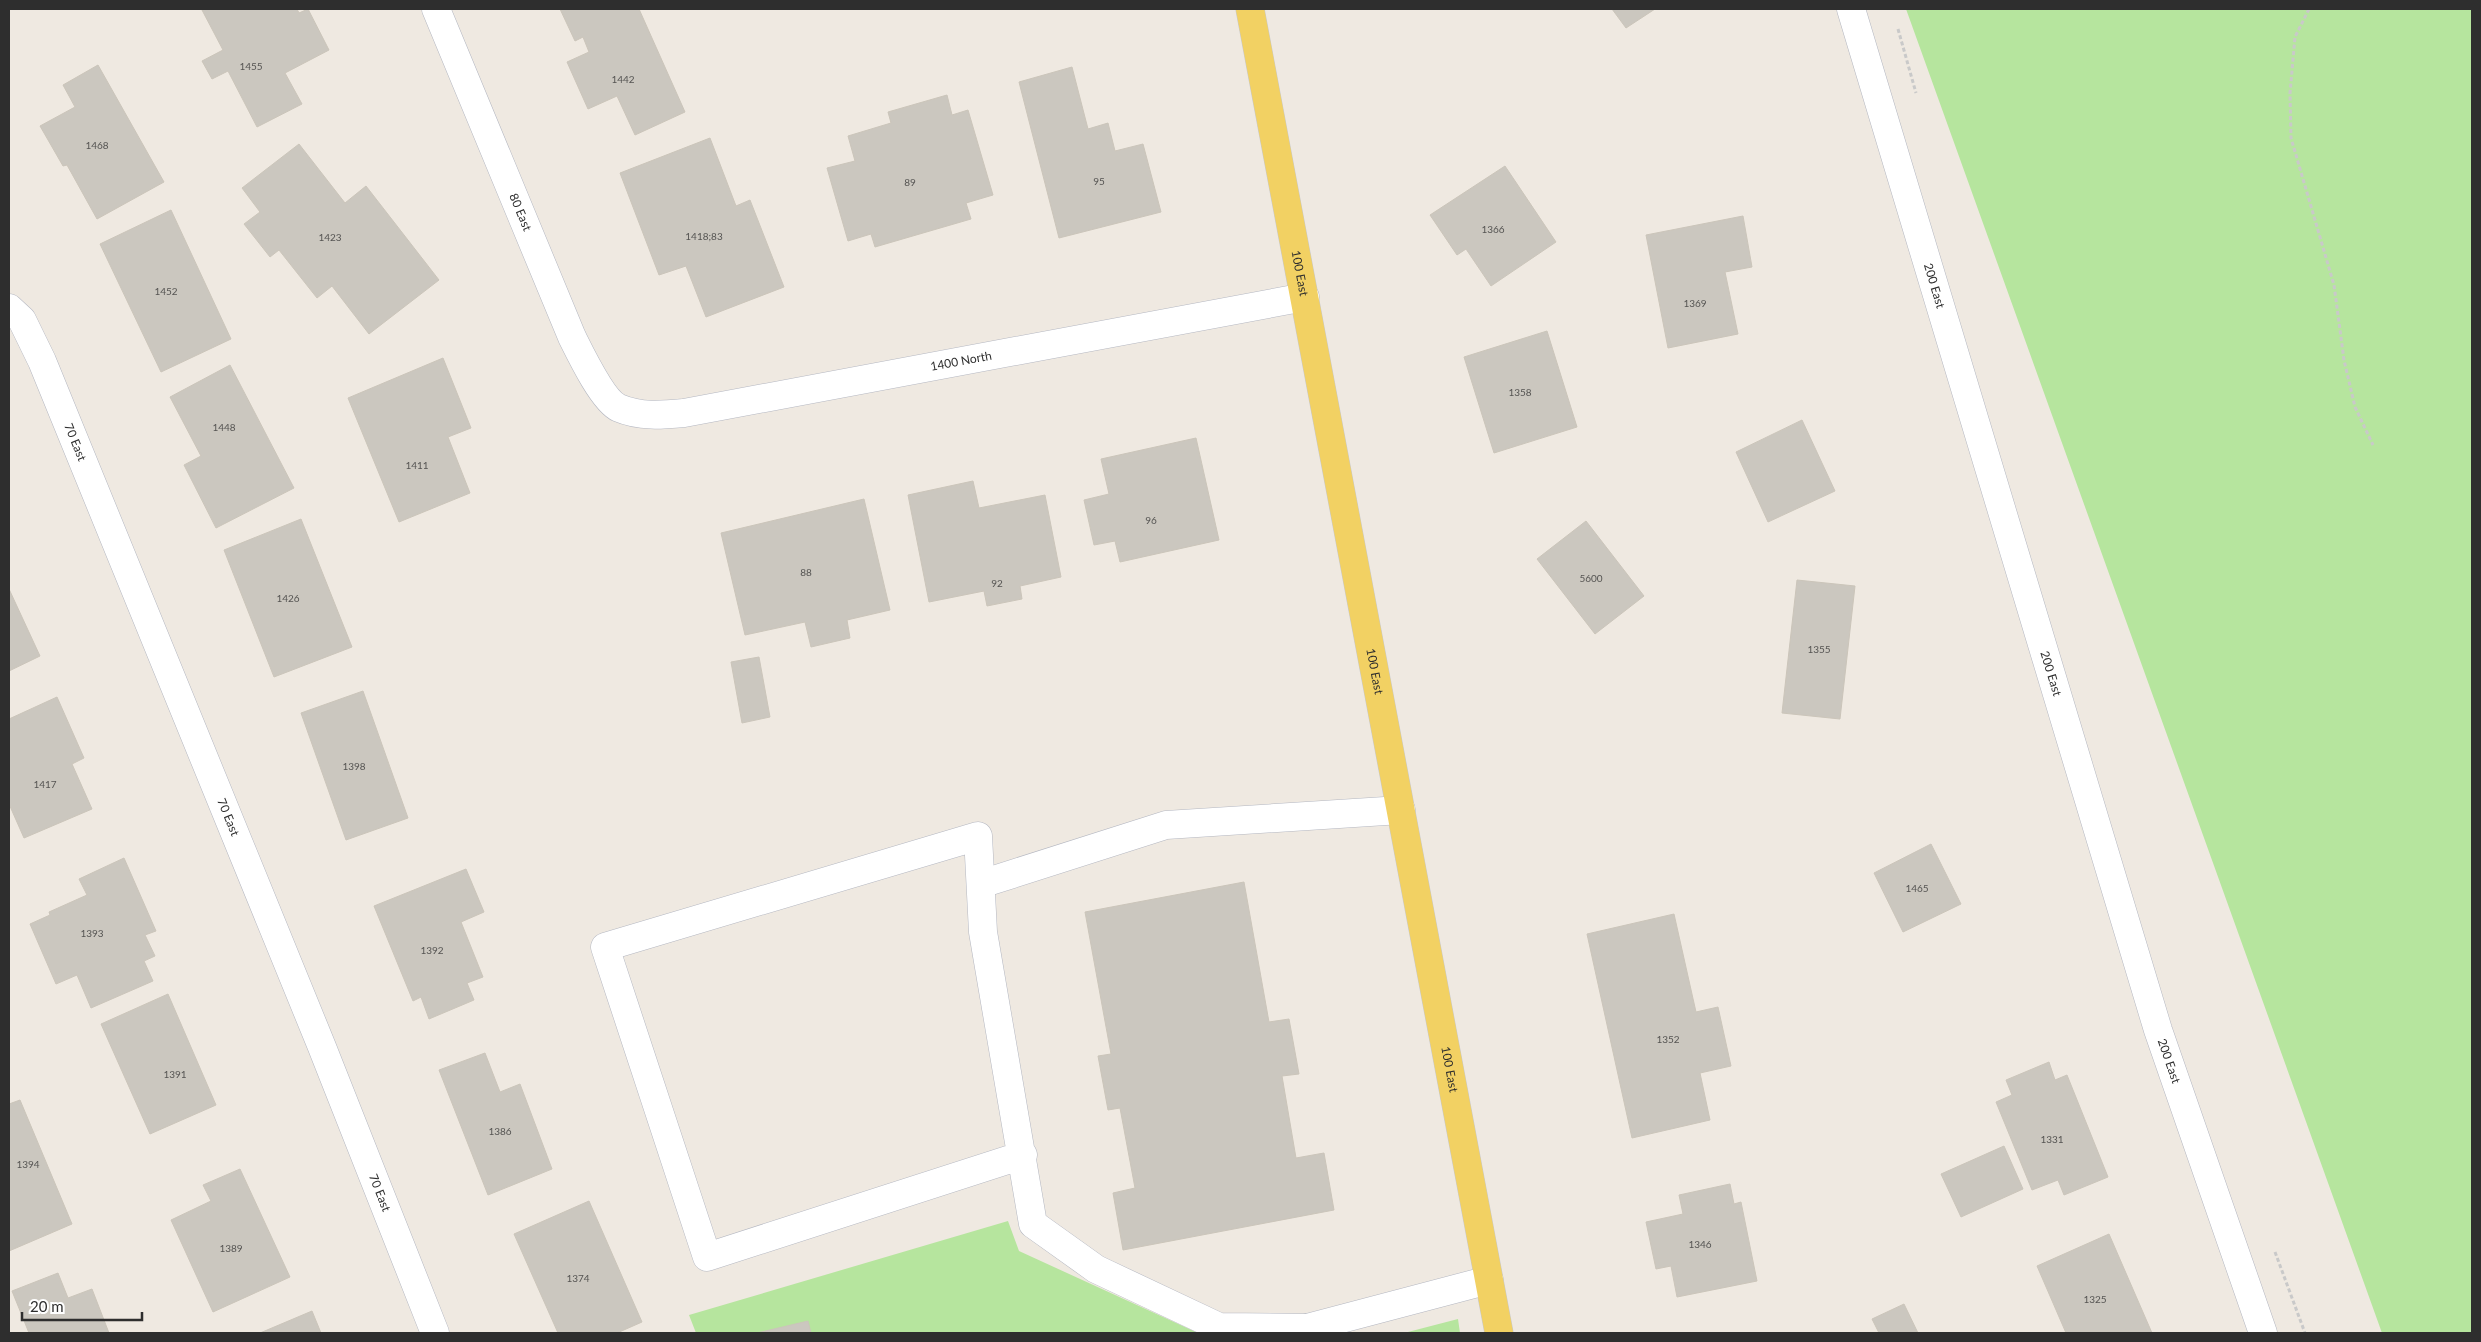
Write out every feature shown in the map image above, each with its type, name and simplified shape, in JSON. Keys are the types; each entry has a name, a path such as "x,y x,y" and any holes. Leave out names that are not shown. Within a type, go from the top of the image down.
{"main road":[{"name":"100 East","path":"1250,9 1499,1333"}],"street":[{"name":"80 East","path":"436,9 572,337 591,376 617,407"},
{"name":"200 East","path":"1851,9 2158,1030 2263,1333"},
{"name":"1400 North","path":"617,407 648,415 684,414 1305,297"},
{"name":"70 East","path":"9,308 22,320 42,361 322,1047 435,1333"},
{"path":"981,884 1166,825 1401,810"},
{"path":"1022,1155 707,1256 605,947 978,836 983,932 1022,1155 1033,1224 1096,1269 1219,1328 1307,1330 1489,1280"}],"path":[{"path":"2309,9 2295,37 2290,93 2291,138 2334,285 2344,360 2355,407 2373,445"}],"green space":[{"path":"1906,9 2472,9 2472,1333 2382,1333"},
{"path":"1008,1221 1019,1251 1198,1333 696,1333 689,1315"},
{"path":"1458,1319 1460,1333 1404,1333"}],"building":[{"path":"297,9 299,13 308,9 329,50 285,73 302,104 257,127 228,71 212,79 202,61 223,50 202,10"},
{"path":"560,9 639,9 685,112 635,135 617,96 588,109 567,62 589,52 583,37 575,41"},
{"path":"1612,9 1655,9 1626,28"},
{"path":"98,65 164,182 97,219 67,165 63,166 40,126 75,107 63,85"},
{"path":"1072,67 1088,129 1108,123 1115,151 1143,144 1161,212 1059,238 1019,82"},
{"path":"947,95 952,115 968,110 993,195 966,203 971,219 875,247 871,234 848,241 827,168 855,161 848,136 891,123 888,112"},
{"path":"710,138 736,206 750,200 784,287 706,317 686,266 659,275 620,173"},
{"path":"299,144 345,203 366,186 439,280 369,334 332,286 317,298 279,250 270,257 244,224 260,212 242,188"},
{"path":"1505,166 1556,242 1491,286 1466,249 1457,255 1430,215"},
{"path":"171,210 231,339 161,372 100,244"},
{"path":"1743,216 1752,267 1725,272 1738,334 1668,348 1646,235"},
{"path":"1547,331 1577,427 1494,453 1464,357"},
{"path":"443,358 471,428 448,437 470,493 399,522 348,398"},
{"path":"230,365 294,488 216,528 184,465 201,456 170,397"},
{"path":"1802,420 1835,491 1768,522 1736,452"},
{"path":"1196,438 1219,540 1120,562 1115,541 1094,545 1084,500 1109,494 1101,459"},
{"path":"973,481 979,508 1045,495 1061,577 1020,586 1022,599 987,606 984,591 929,602 908,495"},
{"path":"864,499 890,610 847,620 850,638 811,647 805,622 745,635 721,533"},
{"path":"301,519 352,647 274,677 224,550"},
{"path":"1586,521 1644,596 1595,634 1537,559"},
{"path":"1797,580 1855,586 1840,719 1782,713"},
{"path":"9,589 40,656 9,671"},
{"path":"759,657 770,717 742,723 731,662"},
{"path":"363,691 408,818 346,840 301,713"},
{"path":"57,697 84,758 72,764 92,809 24,838 9,804 9,719"},
{"path":"1931,844 1961,904 1903,932 1874,873"},
{"path":"124,858 156,931 145,935 155,956 144,961 153,981 91,1008 77,975 56,984 30,924 50,915 49,912 87,895 79,879"},
{"path":"466,869 484,912 461,922 483,977 467,983 474,1000 429,1019 421,997 413,1001 374,906"},
{"path":"1244,882 1269,1022 1289,1019 1299,1074 1282,1076 1296,1158 1324,1153 1334,1210 1123,1250 1113,1193 1135,1188 1120,1108 1108,1110 1098,1056 1111,1054 1085,912"},
{"path":"1674,914 1696,1012 1718,1007 1731,1066 1700,1073 1710,1120 1632,1138 1587,934"},
{"path":"168,994 216,1105 150,1134 101,1024"},
{"path":"485,1053 500,1092 520,1084 552,1169 488,1195 439,1070"},
{"path":"2049,1062 2055,1080 2067,1075 2108,1177 2064,1195 2058,1180 2032,1190 1996,1102 2012,1095 2006,1080"},
{"path":"20,1100 72,1224 9,1251 9,1104"},
{"path":"2004,1146 2023,1189 1961,1217 1941,1174"},
{"path":"240,1169 290,1277 213,1312 171,1220 211,1201 203,1185"},
{"path":"1730,1184 1734,1204 1741,1202 1757,1281 1677,1297 1671,1266 1656,1269 1646,1222 1683,1214 1679,1195"},
{"path":"589,1201 642,1322 617,1333 558,1333 514,1234"},
{"path":"2109,1234 2152,1333 2066,1333 2037,1266"},
{"path":"58,1273 68,1298 92,1289 109,1333 29,1333 12,1291"},
{"path":"1904,1304 1918,1333 1879,1333 1872,1319"},
{"path":"312,1311 321,1333 260,1333"},
{"path":"808,1321 811,1333 757,1333"}]}
